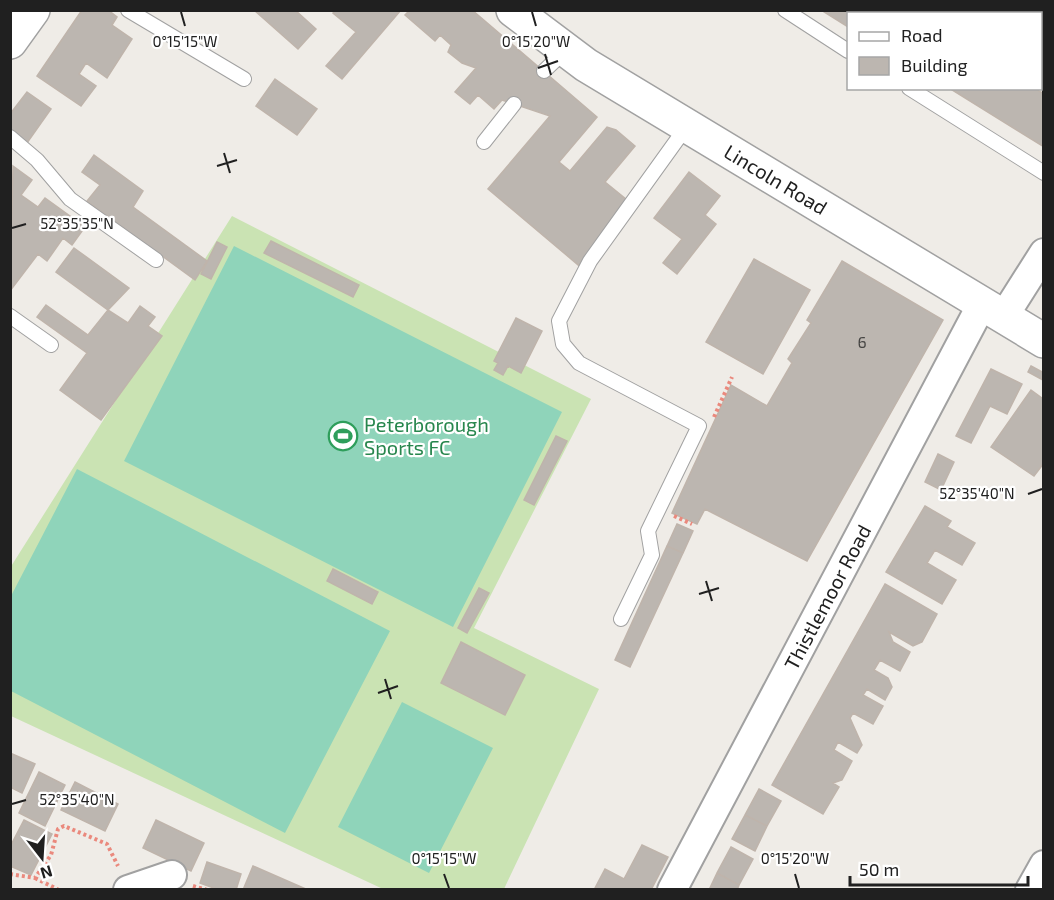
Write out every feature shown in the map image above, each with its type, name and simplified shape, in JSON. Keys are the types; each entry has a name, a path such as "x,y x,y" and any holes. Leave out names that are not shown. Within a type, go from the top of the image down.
{"street":[{"path":"10,42 33,10"},
{"name":"Lincoln Road","path":"513,10 555,61 586,65 1044,341"},
{"name":"Thistlemoor Road","path":"672,890 993,310 1044,253"},
{"path":"1030,890 1044,865"},
{"path":"128,889 171,875"}],"lane":[{"path":"128,10 244,79"},
{"path":"785,10 847,50"},
{"path":"912,90 1044,173"},
{"path":"484,142 514,104"},
{"path":"621,619 652,555 648,531 699,426 579,363 563,344 559,321 590,261 687,126"},
{"path":"10,137 37,160 70,199 156,260"},
{"path":"10,316 51,345"}],"path":[{"path":"35,878 51,855 58,829 64,826 107,844 128,889"},
{"path":"10,874 35,878 59,890"}],"green space":[{"path":"232,216 591,399 474,628 599,689 504,889 383,889 11,716 10,568"},
{"name":"Peterborough Sports FC","path":"234,246 562,412 453,627 124,461"},
{"path":"77,469 390,631 285,833 11,691 11,596"},
{"path":"402,702 493,748 429,873 338,827"}],"building":[{"path":"82,10 108,10 117,17 112,25 132,39 107,78 86,63 79,74 96,86 81,106 37,76"},
{"path":"254,10 295,10 316,29 298,49"},
{"path":"335,10 401,10 342,79 326,66 356,32 333,13"},
{"path":"410,10 472,10 597,117 559,162 570,171 607,127 616,130 635,146 605,182 627,200 583,269 488,189 550,116 502,100 494,109 478,95 470,104 455,92 476,68 462,63 448,52 451,45 440,35 435,41 405,15"},
{"path":"821,10 967,10 966,12 847,12 847,26"},
{"path":"275,79 317,109 297,135 256,106"},
{"path":"952,90 1037,90 1044,94 1044,147"},
{"path":"27,92 51,109 27,143 10,130 10,114"},
{"path":"94,155 143,191 133,207 207,261 195,280 87,201 100,185 82,172"},
{"path":"13,166 32,180 21,195 38,207 45,198 85,227 72,245 63,238 47,261 38,254 10,291"},
{"path":"689,172 720,196 705,215 716,224 677,274 663,263 682,239 654,218"},
{"path":"271,241 359,285 353,297 264,253"},
{"path":"217,242 227,247 211,279 201,274"},
{"path":"74,248 129,288 108,310 56,272"},
{"path":"754,259 810,290 763,374 706,342"},
{"path":"842,261 943,320 807,561 705,509 697,524 672,513 731,385 767,406 792,363 788,359 811,323 807,320"},
{"path":"46,305 88,335 108,310 128,323 140,306 155,317 148,326 162,336 101,420 60,390 87,353 37,317"},
{"path":"516,318 542,331 521,373 508,366 503,375 494,370 498,363 494,361"},
{"path":"1031,366 1044,373 1043,380 1028,372"},
{"path":"991,369 1022,384 1007,414 990,406 971,443 956,436"},
{"path":"1031,390 1042,398 1044,396 1044,463 1034,476 991,447"},
{"path":"556,436 567,441 534,505 524,500"},
{"path":"938,454 954,462 941,490 925,482"},
{"path":"925,506 951,521 947,527 975,543 962,565 935,550 927,563 956,580 942,604 886,572"},
{"path":"677,524 693,531 683,553 667,546"},
{"path":"667,546 683,553 630,667 615,660"},
{"path":"333,569 378,592 372,604 327,581"},
{"path":"885,584 937,614 922,642 913,646 889,632 893,642 910,652 900,671 880,660 874,670 888,678 892,687 885,700 867,689 863,695 883,706 873,724 853,713 850,718 862,745 857,753 838,742 834,750 852,761 842,780 833,783 839,787 823,814 772,785"},
{"path":"479,588 489,593 467,633 458,628"},
{"path":"461,642 525,675 505,715 441,683"},
{"path":"10,753 35,764 22,793 10,787"},
{"path":"39,772 65,785 45,826 19,813"},
{"path":"75,782 118,804 105,831 61,810"},
{"path":"759,789 781,801 767,826 745,815"},
{"path":"745,815 767,826 755,851 732,839"},
{"path":"24,820 52,834 31,875 10,866 10,847"},
{"path":"156,820 204,843 191,871 143,848"},
{"path":"642,845 668,857 651,890 594,890 605,869 624,879"},
{"path":"731,847 753,859 739,885 717,873"},
{"path":"207,862 241,874 236,890 219,890 200,883"},
{"path":"253,866 308,890 243,890"},
{"path":"717,873 739,885 737,890 709,890"}],"place":[{"name":"Peterborough Sports FC","path":"343,436"}]}
